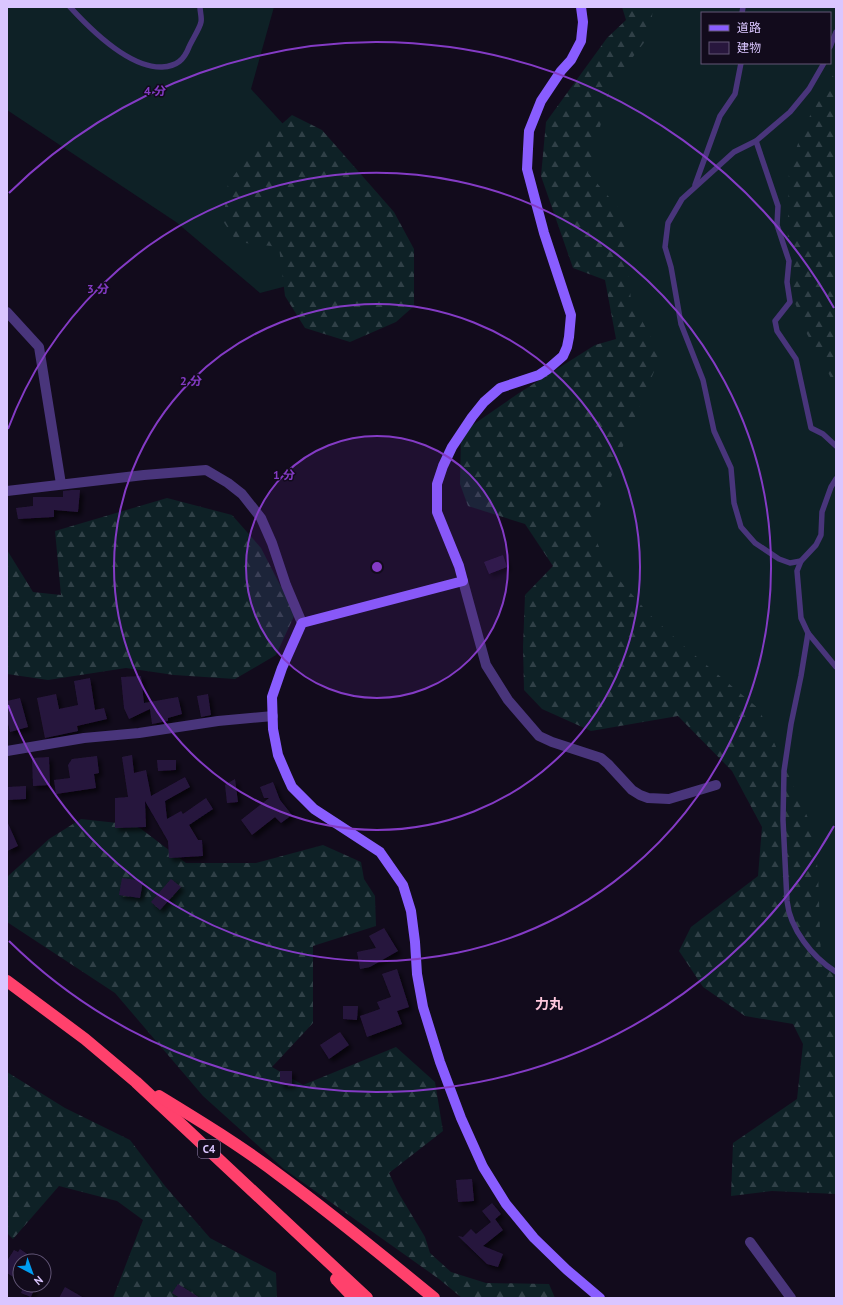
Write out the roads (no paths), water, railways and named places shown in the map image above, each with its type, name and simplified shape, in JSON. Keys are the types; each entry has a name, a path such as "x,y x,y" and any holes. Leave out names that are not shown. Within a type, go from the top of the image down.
{"highway":[{"name":"C4","path":"7,980 85,1040 136,1082 367,1298"},
{"path":"136,1082 206,1125 278,1174 349,1228 434,1298"},
{"path":"281,1217 354,1298"}],"street":[{"path":"581,7 583,22 580,41 571,60 560,71 540,101 529,131 527,169 544,233 570,315 567,347 563,356 552,366 538,375 500,388 484,402 472,417 452,447 443,466 437,484 437,512 459,566 486,665 508,700 539,736 552,742 601,758 632,790 648,798 669,799 716,785"},
{"path":"7,312 39,348 61,484"},
{"path":"7,491 144,475 206,470 228,482 242,494 261,518 272,543 286,585 302,622 282,668 272,697 273,729 278,755 292,787 314,809 380,852 403,885 411,911 416,942 417,974 423,1007 440,1062 461,1118 482,1167 506,1204 534,1238 567,1270 600,1298"},
{"path":"302,622 463,581"},
{"path":"7,751 84,738 139,733 218,721 273,716"},
{"path":"750,1242 791,1298"}],"lane":[{"path":"70,7 122,54 138,62 154,67 173,66 185,56 201,23 200,7"},
{"path":"831,45 836,32"},
{"path":"694,187 720,116 735,94 741,64"},
{"path":"800,561 790,563 779,559 754,543 742,527 734,503 731,468 714,431 703,380 681,324 671,266 665,247 668,223 682,199 734,152 756,141 790,112 809,89 823,64"},
{"path":"756,141 778,206 777,225 789,261 787,282 790,302 775,320 777,331 796,360 811,428 823,434 836,446"},
{"path":"836,480 831,487 822,512 821,535 816,545 800,561 797,571 801,618 808,633 836,667"},
{"path":"808,633 784,771 783,820 786,901 791,921 805,944 821,961 836,972"}],"district":[{"name":"力丸","path":"549,1004"}]}
